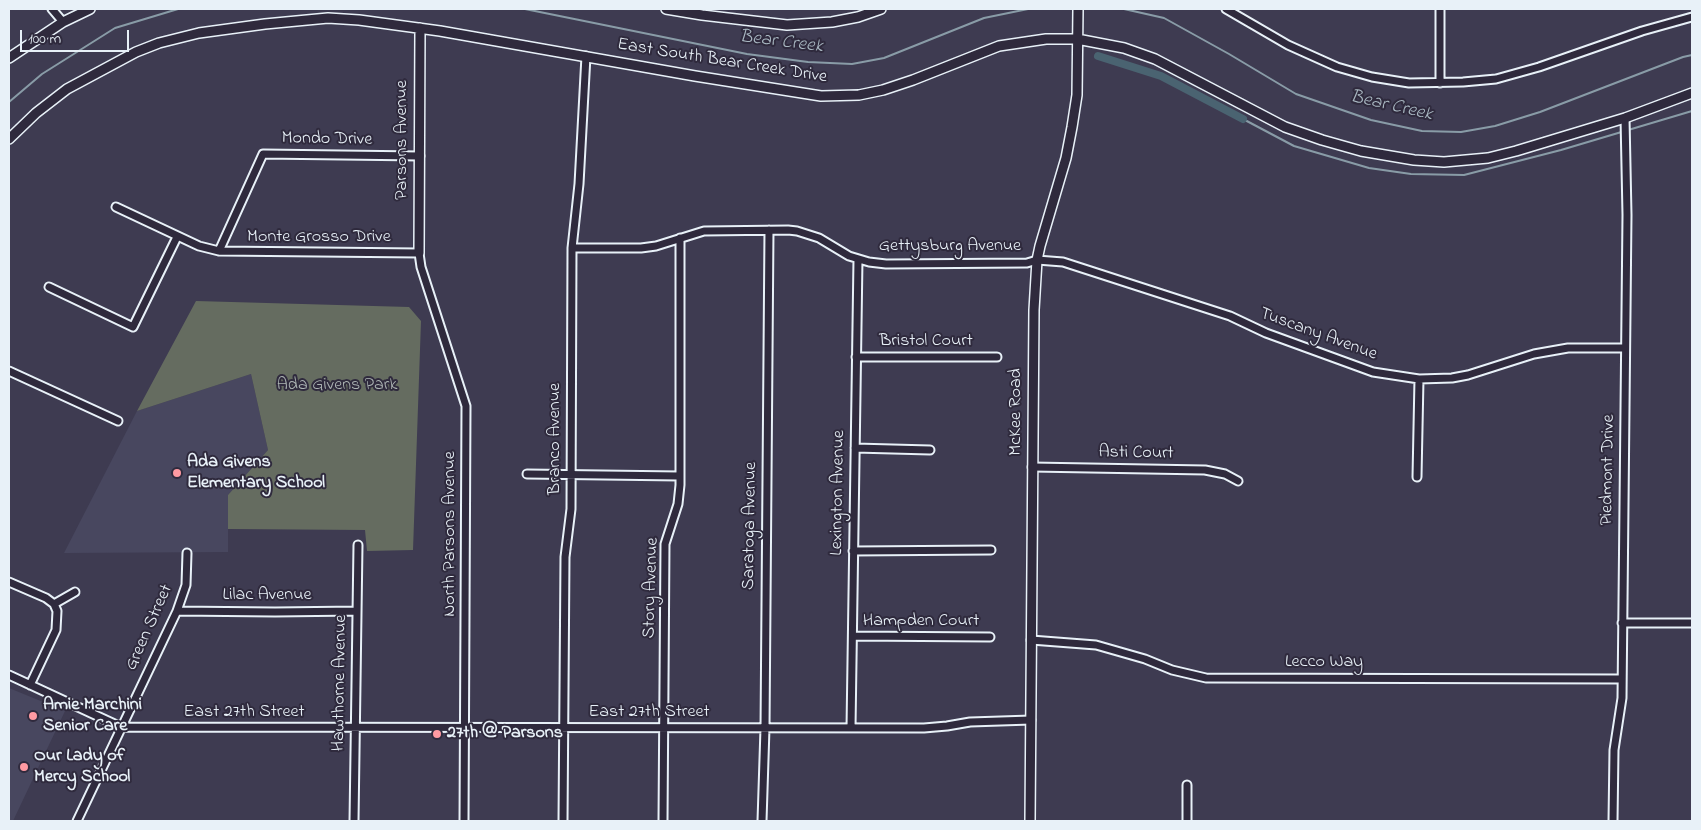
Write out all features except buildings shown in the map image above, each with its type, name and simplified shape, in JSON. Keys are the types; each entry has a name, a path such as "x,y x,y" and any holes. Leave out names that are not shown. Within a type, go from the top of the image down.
{"street":[{"path":"52,9 63,22"},
{"path":"9,58 63,22 90,9"},
{"path":"666,9 703,12 787,25 815,24 858,17 881,9"},
{"name":"McKee Road","path":"1030,821 1033,347 1037,260 1066,158 1072,127 1077,95 1078,9"},
{"path":"1226,9 1288,45 1337,67 1372,77 1409,83 1462,82 1504,76 1539,67 1642,31 1692,17"},
{"path":"1440,9 1440,83"},
{"name":"East South Bear Creek Drive","path":"9,139 36,113 67,89 136,52 159,43 199,33 328,18 420,28 821,96 843,96 883,90 999,46 1046,39 1077,39 1124,48 1155,59 1270,119 1322,140 1361,151 1414,160 1444,162 1488,158 1576,134 1692,94"},
{"name":"Parsons Avenue","path":"418,254 420,28"},
{"name":"Branco Avenue","path":"563,821 565,557 571,509 572,248 579,184 586,56"},
{"name":"Piedmont Drive","path":"1613,821 1614,750 1622,698 1627,215 1625,118"},
{"name":"Mondo Drive","path":"219,251 263,154 420,156"},
{"name":"Monte Grosso Drive","path":"116,207 198,246 219,251 418,254"},
{"name":"Gettysburg Avenue","path":"572,248 641,248 704,231 769,230 797,231 819,238 838,250 858,259 886,264 1027,263 1037,260"},
{"name":"Saratoga Avenue","path":"762,821 765,728 769,230"},
{"path":"48,287 133,327 178,237"},
{"name":"Story Avenue","path":"663,821 666,544 678,504 680,476 680,238"},
{"name":"North Parsons Avenue","path":"418,254 466,406 464,821"},
{"name":"Lexington Avenue","path":"851,728 858,259"},
{"name":"Tuscany Avenue","path":"1037,260 1073,265 1230,316 1266,333 1373,372 1419,379 1452,378 1468,375 1534,354 1568,348 1625,348"},
{"name":"Bristol Court","path":"856,357 997,357"},
{"path":"9,371 118,421"},
{"path":"1417,477 1419,379"},
{"path":"855,448 930,450"},
{"name":"Asti Court","path":"1032,467 1205,470 1225,474 1238,481"},
{"path":"527,474 680,476"},
{"name":"Hawthorne Avenue","path":"354,821 358,545"},
{"path":"853,550 991,550"},
{"name":"Green Street","path":"77,821 120,727 177,611 186,585 187,553"},
{"path":"9,582 37,594 54,604 57,611 56,630 30,685"},
{"path":"54,604 75,592"},
{"name":"Lilac Avenue","path":"177,611 275,612 357,610"},
{"path":"1622,623 1692,623"},
{"name":"Hampden Court","path":"852,636 990,637"},
{"name":"Lecco Way","path":"1031,640 1096,645 1145,659 1172,670 1206,678 1622,679"},
{"name":"East 27th Street","path":"9,675 120,727 924,728 970,722 1031,720"},
{"path":"1187,785 1187,821"}],"shaded area":[{"name":"Ada Givens Elementary School","path":"251,374 268,450 228,495 228,552 64,553 137,411"},
{"name":"Our Lady of Mercy School","path":"9,688 65,711 13,821 9,821"}],"green space":[{"name":"Ada Givens Park","path":"196,301 409,307 421,321 413,550 367,551 365,530 228,529 228,495 268,450 251,374 137,411"}],"waterway":[{"name":"Bear Creek","path":"9,102 42,74 115,28 178,9"},
{"name":"Bear Creek","path":"525,9 747,54 808,62 852,64 884,58 984,18 1028,9"},
{"name":"Bear Creek","path":"1124,9 1164,18 1296,94 1371,120 1422,131 1461,132 1495,126 1540,112 1692,55"},
{"path":"1098,56 1161,76 1243,119"},
{"path":"1243,119 1294,146 1369,168 1411,174 1464,175 1561,150 1692,111"}],"place":[{"name":"Ada Givens Elementary School","path":"177,473"},
{"name":"Amie Marchini Senior Care","path":"33,716"},
{"name":"27th @ Parsons","path":"437,734"},
{"name":"Our Lady of Mercy School","path":"24,767"}]}
